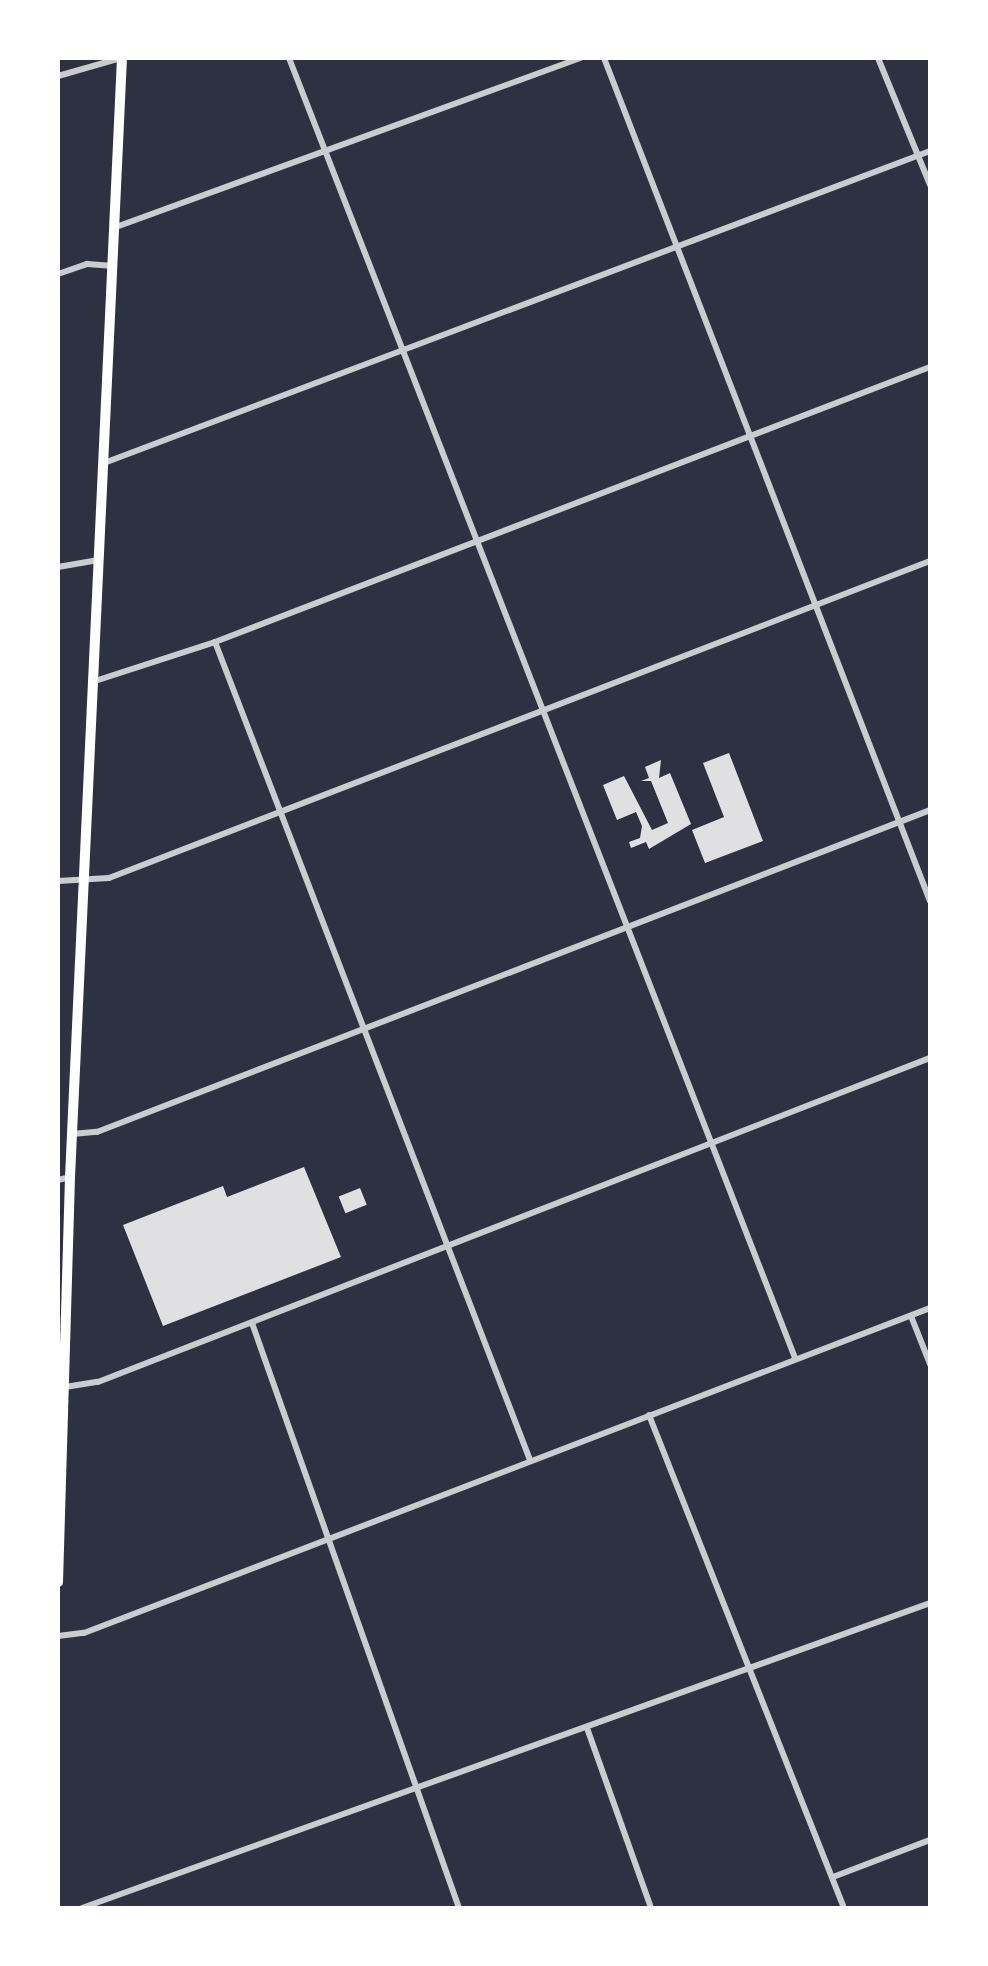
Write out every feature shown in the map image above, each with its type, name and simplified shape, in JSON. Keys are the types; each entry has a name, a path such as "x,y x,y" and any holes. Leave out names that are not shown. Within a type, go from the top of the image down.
{"main road":[{"path":"58,1582 64,1387 64,1178 72,1134 122,58"}],"street":[{"path":"58,76 122,58"},
{"path":"289,58 480,540 795,1358"},
{"path":"116,227 580,58"},
{"path":"604,58 930,901"},
{"path":"878,58 930,185"},
{"path":"104,464 930,151"},
{"path":"58,274 86,264 114,266"},
{"path":"95,681 215,642 930,367"},
{"path":"58,567 98,560"},
{"path":"58,881 109,878 930,561"},
{"path":"215,642 278,814 450,1246 530,1460"},
{"path":"72,1134 97,1132 930,810"},
{"path":"64,1387 98,1382 930,1058"},
{"path":"58,1636 84,1633 930,1308"},
{"path":"911,1316 930,1364"},
{"path":"252,1323 459,1908"},
{"path":"649,1415 844,1908"},
{"path":"82,1908 930,1603"},
{"path":"586,1728 652,1908"},
{"path":"832,1877 930,1840"}],"building":[{"path":"729,753 763,841 705,863 692,830 724,817 703,763"},
{"path":"661,760 659,778 670,773 691,824 649,849 646,842 631,848 629,842 640,838 642,826 636,812 617,820 603,785 624,776 652,830 668,823 651,781 641,781 649,778 645,767"},
{"path":"304,1167 341,1257 163,1326 123,1225 223,1186 227,1197"},
{"path":"360,1188 367,1205 345,1213 339,1197"}]}
